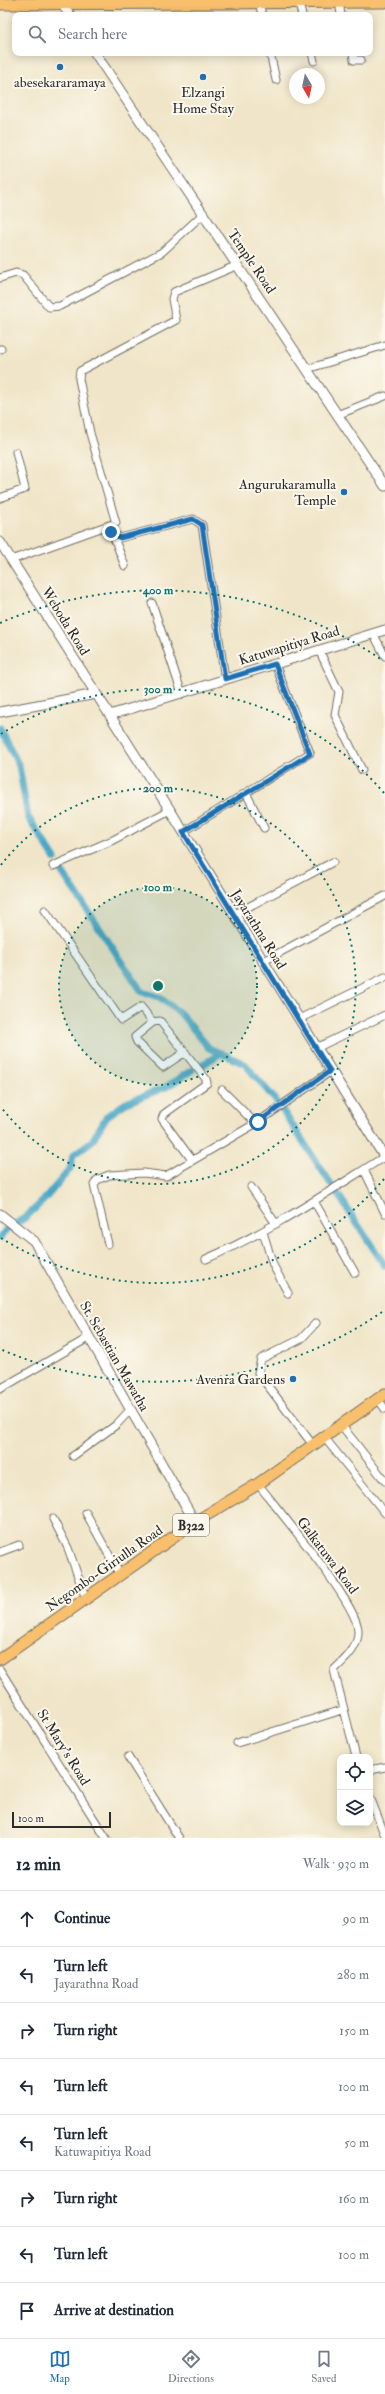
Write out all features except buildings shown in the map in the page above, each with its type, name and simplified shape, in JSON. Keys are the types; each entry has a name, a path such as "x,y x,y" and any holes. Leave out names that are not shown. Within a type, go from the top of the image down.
{"main road":[{"path":"0,4 60,1 259,2 318,0 385,2"},
{"name":"Negombo-Giriulla Road","path":"0,1659 195,1522 258,1484 382,1397"}],"street":[{"path":"60,1 68,12"},
{"path":"298,1 301,12"},
{"path":"339,1 341,12"},
{"path":"259,2 261,12"},
{"name":"Temple Road","path":"97,56 385,486"},
{"path":"271,56 276,80"},
{"path":"313,56 314,61"},
{"path":"353,56 354,60 361,60"},
{"path":"0,278 16,273 23,274 49,307 60,306 162,252 203,214"},
{"path":"11,560 110,529 116,523 90,433 79,379 80,371 176,320 172,299 174,292 238,265"},
{"path":"307,369 385,345"},
{"path":"337,414 385,396"},
{"path":"0,498 25,489 16,452"},
{"path":"110,529 120,538 193,519 202,525 225,679"},
{"path":"110,529 125,566"},
{"name":"Weboda Road","path":"0,542 110,715"},
{"path":"152,603 182,694"},
{"name":"Katuwapitiya Road","path":"110,715 385,630"},
{"path":"373,633 385,656"},
{"path":"320,650 339,692 334,715 362,770"},
{"path":"183,832 310,754 275,664"},
{"path":"4,711 96,694"},
{"name":"Jayarathna Road","path":"110,715 170,810 262,962 385,1157"},
{"path":"246,793 264,828"},
{"path":"53,866 114,840 170,810"},
{"path":"233,915 333,862"},
{"path":"262,962 385,896"},
{"path":"45,910 121,1020 141,1008 153,1022"},
{"path":"299,1019 385,977"},
{"path":"316,1048 385,1015"},
{"path":"185,1052 163,1067 137,1042 135,1037 153,1022 160,1021 185,1052 207,1083 164,1114 162,1118 192,1160"},
{"path":"108,1244 94,1185 97,1180 109,1175 144,1173 166,1176 255,1123 330,1071"},
{"path":"222,1090 255,1123"},
{"path":"206,1259 263,1232 385,1157"},
{"path":"364,1170 385,1213"},
{"path":"251,1187 276,1224"},
{"path":"314,1201 355,1273"},
{"name":"St. Sebastian Mawatha","path":"1,1215 34,1241 88,1338 195,1522"},
{"path":"263,1232 273,1265 288,1293"},
{"path":"314,1445 258,1373 258,1366 261,1360 301,1339 316,1323"},
{"path":"0,1389 88,1338"},
{"path":"382,1397 385,1409"},
{"path":"73,1456 116,1425 130,1410"},
{"path":"342,1426 385,1481"},
{"path":"324,1437 385,1513"},
{"name":"Galkatuwa Road","path":"258,1484 348,1602 358,1630 352,1653 334,1670 342,1710 355,1754"},
{"path":"86,1513 120,1575"},
{"path":"53,1519 68,1548 86,1599"},
{"path":"0,1552 19,1545"},
{"name":"St Mary's Road","path":"0,1670 106,1838"},
{"path":"237,1743 342,1710"},
{"path":"128,1757 179,1838"},
{"path":"373,1769 385,1767"},
{"path":"373,1806 385,1836"}],"waterway":[{"path":"0,728 19,766 28,817 55,859"},
{"path":"60,869 142,992 159,997 180,1013 209,1048 245,1064 277,1102"},
{"path":"202,1065 221,1053"},
{"path":"0,1238 5,1231 26,1217 43,1201 70,1169 73,1155 92,1141 107,1116 126,1103 166,1087 192,1070"},
{"path":"283,1111 331,1184"},
{"path":"337,1193 385,1266"}],"place":[{"name":"abesekararamaya","path":"60,67"},
{"name":"Elzangi Home Stay","path":"203,77"},
{"name":"Angurukaramulla Temple","path":"344,492"},
{"name":"Avenra Gardens","path":"293,1379"}],"route":[{"path":"111,532 120,538 193,519 202,525 205,536 225,679 275,664 310,754 183,832 330,1071 258,1122"}]}
